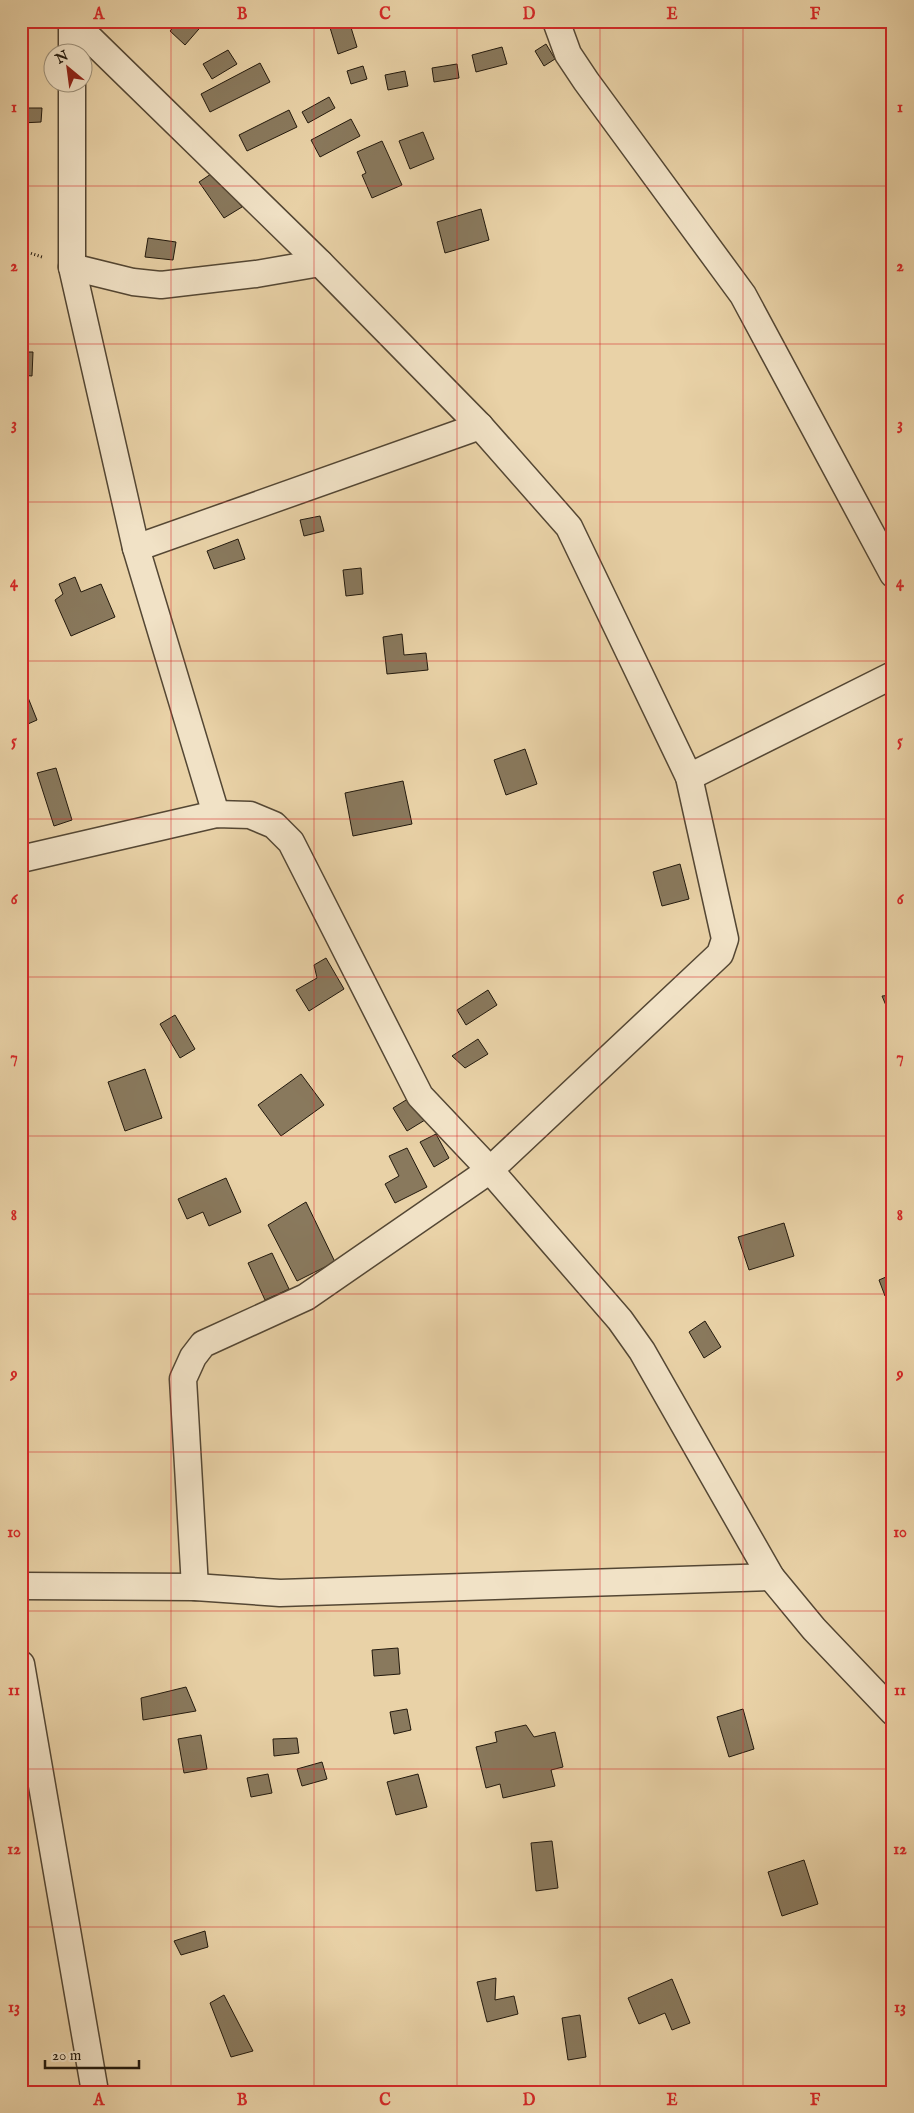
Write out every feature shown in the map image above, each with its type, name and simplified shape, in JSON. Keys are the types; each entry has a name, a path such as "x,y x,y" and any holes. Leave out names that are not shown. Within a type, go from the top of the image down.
{"street":[{"path":"72,21 72,42"},
{"path":"72,21 320,264 480,426 569,527 689,777 726,939 720,954 490,1170 306,1297 203,1344 193,1357 183,1379 195,1587"},
{"path":"556,21 568,54 743,295 893,574"},
{"path":"72,92 72,267 136,548 216,814"},
{"path":"72,267 133,282 161,285 256,274 320,264"},
{"path":"136,548 480,426"},
{"path":"689,777 893,675"},
{"path":"21,859 216,814 250,816 274,825 291,842 420,1096 490,1170 620,1320 642,1351 771,1577 814,1629 890,1703"},
{"path":"21,1586 195,1587 280,1593 771,1577"},
{"path":"21,1664 95,2092"}],"building":[{"path":"179,21 205,22 185,45 170,31"},
{"path":"328,21 349,21 357,47 338,54"},
{"path":"546,44 555,59 544,66 535,51"},
{"path":"502,47 507,64 476,72 472,55"},
{"path":"228,50 237,64 212,79 203,64"},
{"path":"260,63 270,82 210,112 201,94"},
{"path":"457,64 459,78 434,82 432,68"},
{"path":"363,66 367,79 351,84 347,71"},
{"path":"405,71 408,86 388,90 385,75"},
{"path":"329,97 335,108 308,123 302,112"},
{"path":"21,108 42,108 41,122 21,123"},
{"path":"289,110 297,127 247,151 239,135"},
{"path":"351,119 360,136 320,157 311,140"},
{"path":"423,132 434,159 410,169 399,141"},
{"path":"382,141 402,185 372,198 362,175 366,173 357,152"},
{"path":"217,170 242,207 224,218 199,182"},
{"path":"481,209 489,240 445,253 437,222"},
{"path":"148,238 176,242 173,260 145,257"},
{"path":"21,352 33,352 32,376 21,375"},
{"path":"320,516 324,531 304,536 300,520"},
{"path":"238,539 245,559 214,569 207,551"},
{"path":"361,568 363,594 346,596 343,570"},
{"path":"75,577 81,592 101,584 115,617 71,636 55,600 63,594 59,584"},
{"path":"402,634 404,655 426,653 428,670 387,674 383,637"},
{"path":"21,680 37,720 21,727"},
{"path":"525,749 537,784 506,795 494,760"},
{"path":"56,768 72,820 54,826 37,773"},
{"path":"403,781 412,824 353,836 345,793"},
{"path":"680,864 689,899 662,906 653,872"},
{"path":"326,958 344,989 309,1011 296,990 317,978 314,965"},
{"path":"488,990 497,1005 466,1025 457,1010"},
{"path":"893,995 893,1022 882,996"},
{"path":"175,1015 195,1049 180,1058 160,1024"},
{"path":"478,1039 488,1054 465,1068 452,1056"},
{"path":"145,1069 162,1118 125,1131 108,1082"},
{"path":"301,1074 324,1105 281,1136 258,1105"},
{"path":"411,1097 425,1120 407,1131 393,1108"},
{"path":"436,1134 449,1158 434,1167 420,1142"},
{"path":"407,1148 427,1187 395,1203 385,1184 399,1176 389,1156"},
{"path":"226,1178 241,1212 209,1226 203,1212 187,1219 178,1199"},
{"path":"306,1202 335,1262 297,1281 268,1225"},
{"path":"784,1223 794,1256 749,1270 738,1237"},
{"path":"272,1253 289,1289 265,1300 248,1263"},
{"path":"893,1274 893,1293 885,1296 879,1280"},
{"path":"705,1321 721,1347 704,1358 689,1332"},
{"path":"398,1648 400,1674 374,1676 372,1650"},
{"path":"186,1687 196,1711 143,1720 141,1698"},
{"path":"407,1709 411,1730 394,1734 390,1712"},
{"path":"743,1709 754,1749 729,1757 717,1717"},
{"path":"526,1725 534,1737 555,1732 563,1767 551,1770 555,1786 503,1798 500,1784 486,1788 476,1747 497,1742 495,1732"},
{"path":"201,1735 207,1769 184,1773 178,1739"},
{"path":"297,1738 299,1753 274,1756 273,1739"},
{"path":"322,1762 327,1779 302,1786 297,1769"},
{"path":"268,1774 272,1793 251,1797 247,1778"},
{"path":"418,1774 427,1807 396,1815 387,1782"},
{"path":"552,1841 558,1888 536,1891 531,1843"},
{"path":"804,1860 818,1904 782,1916 768,1872"},
{"path":"205,1931 208,1947 181,1955 174,1941"},
{"path":"496,1978 495,2000 514,1996 518,2014 487,2022 477,1982"},
{"path":"672,1979 690,2023 672,2030 665,2013 639,2024 628,1998"},
{"path":"224,1995 253,2051 231,2057 210,2003"},
{"path":"580,2015 586,2057 568,2060 562,2018"}]}
